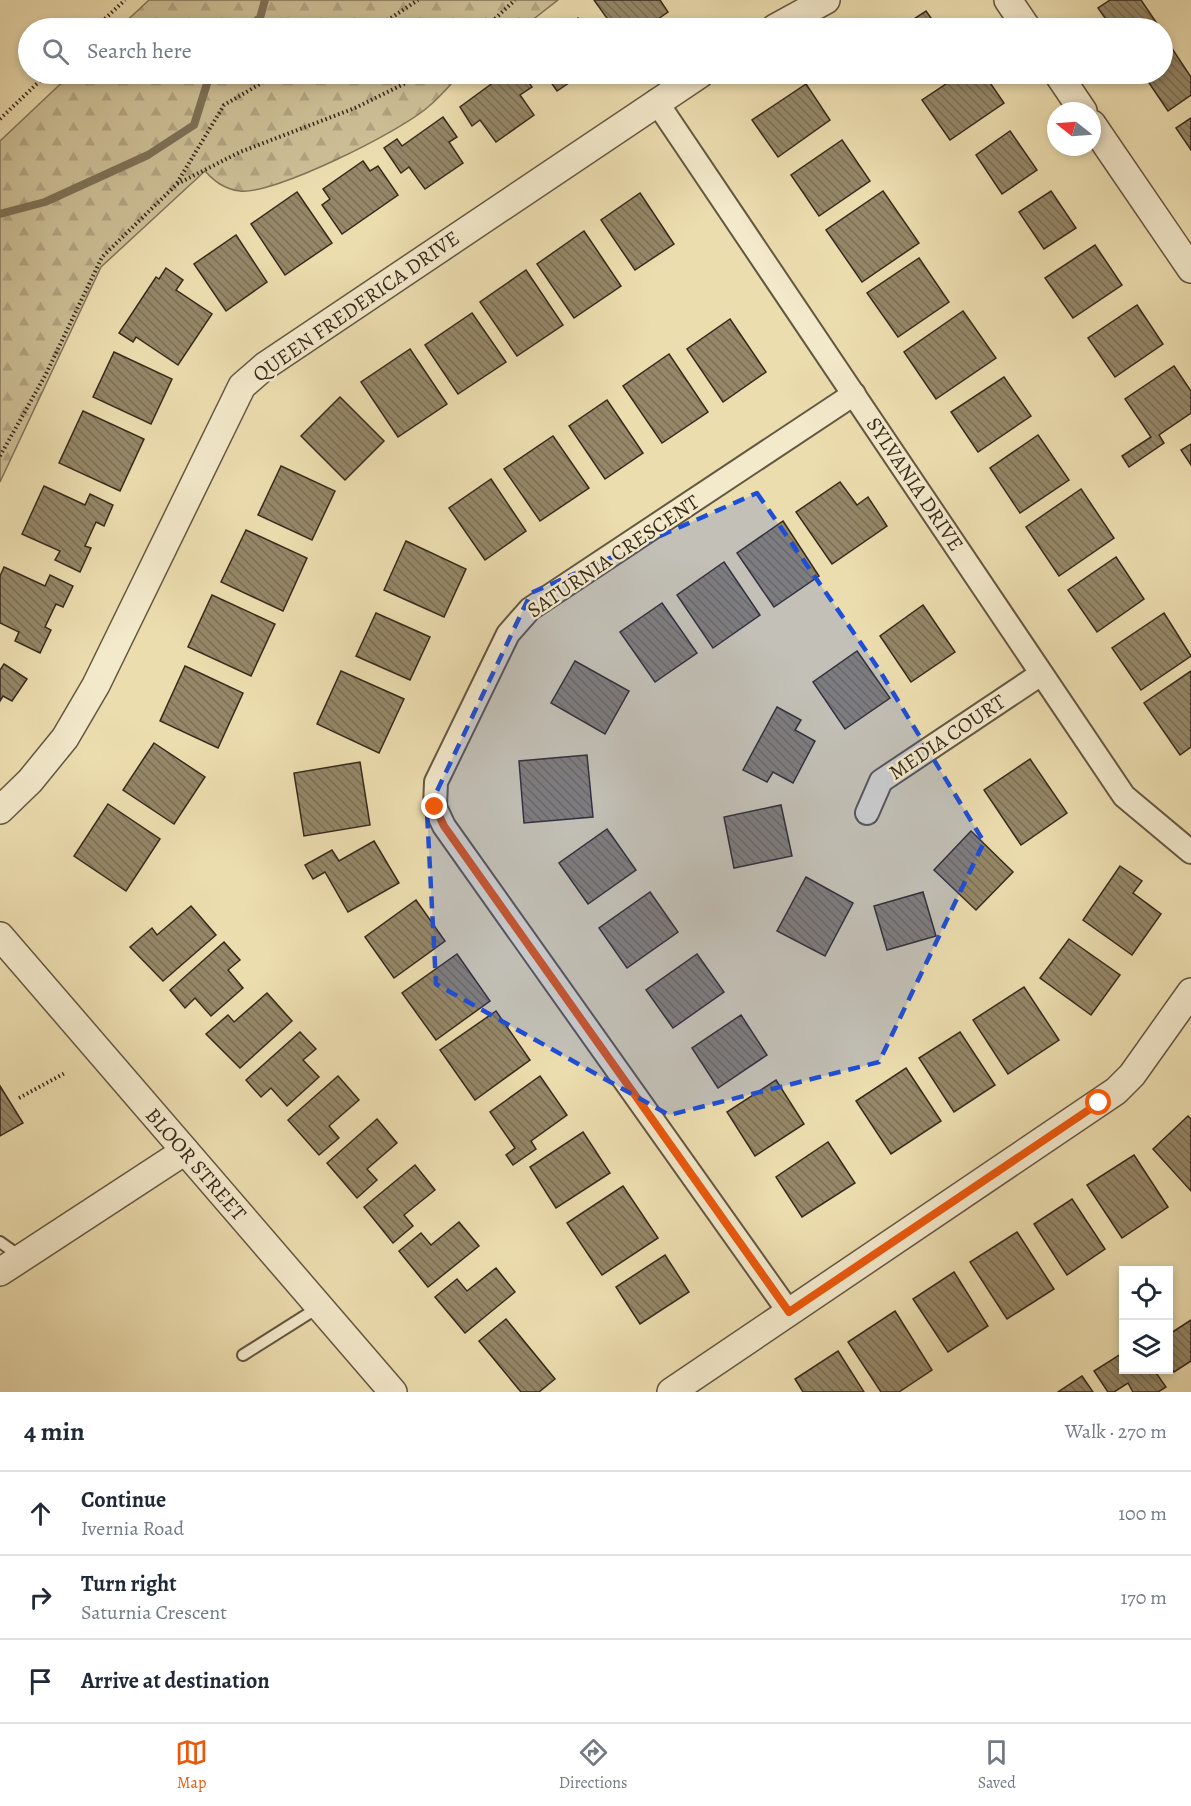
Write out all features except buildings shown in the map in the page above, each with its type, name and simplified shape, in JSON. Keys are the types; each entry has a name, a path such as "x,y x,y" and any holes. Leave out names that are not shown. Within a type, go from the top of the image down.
{"street":[{"path":"793,18 826,0"},
{"path":"1008,0 1020,18"},
{"name":"QUEEN FREDERICA DRIVE","path":"0,810 30,781 65,738 96,685 242,386 265,366 684,84"},
{"path":"1065,84 1077,102"},
{"name":"SYLVANIA DRIVE","path":"656,101 1124,796 1191,852"},
{"path":"1101,137 1191,269"},
{"name":"SATURNIA CRESCENT","path":"789,1312 444,826 435,807 436,782 507,634 530,609 854,394"},
{"name":"MEDIA COURT","path":"867,813 881,781 1041,674"},
{"name":"BLOOR STREET","path":"0,936 393,1392"},
{"path":"671,1392 1116,1091 1132,1075 1191,992"},
{"path":"7,1257 185,1151"}],"lane":[{"path":"243,1354 319,1306"}],"path":[{"path":"105,18 124,0"},
{"path":"391,18 418,0"},
{"path":"496,18 515,0"},
{"path":"0,118 36,84"},
{"path":"0,456 46,374 102,256 177,184 224,105 260,84"},
{"path":"177,184 240,152 355,108 404,84"},
{"path":"19,1098 65,1073"}],"highlighted area":[{"path":"757,493 878,668 984,842 879,1062 669,1115 436,984 427,812 531,593"}],"green space":[{"path":"149,0 558,0 535,18 130,18"},
{"path":"60,84 451,84 428,107 392,131 337,160 280,183 257,190 240,191 220,184 205,171 101,267 0,482 0,141"}],"waterway":[{"path":"260,18 265,0"},
{"path":"0,214 45,202 148,155 194,125 207,84"}],"route":[{"path":"435,807 444,826 789,1312 1099,1103"}]}
